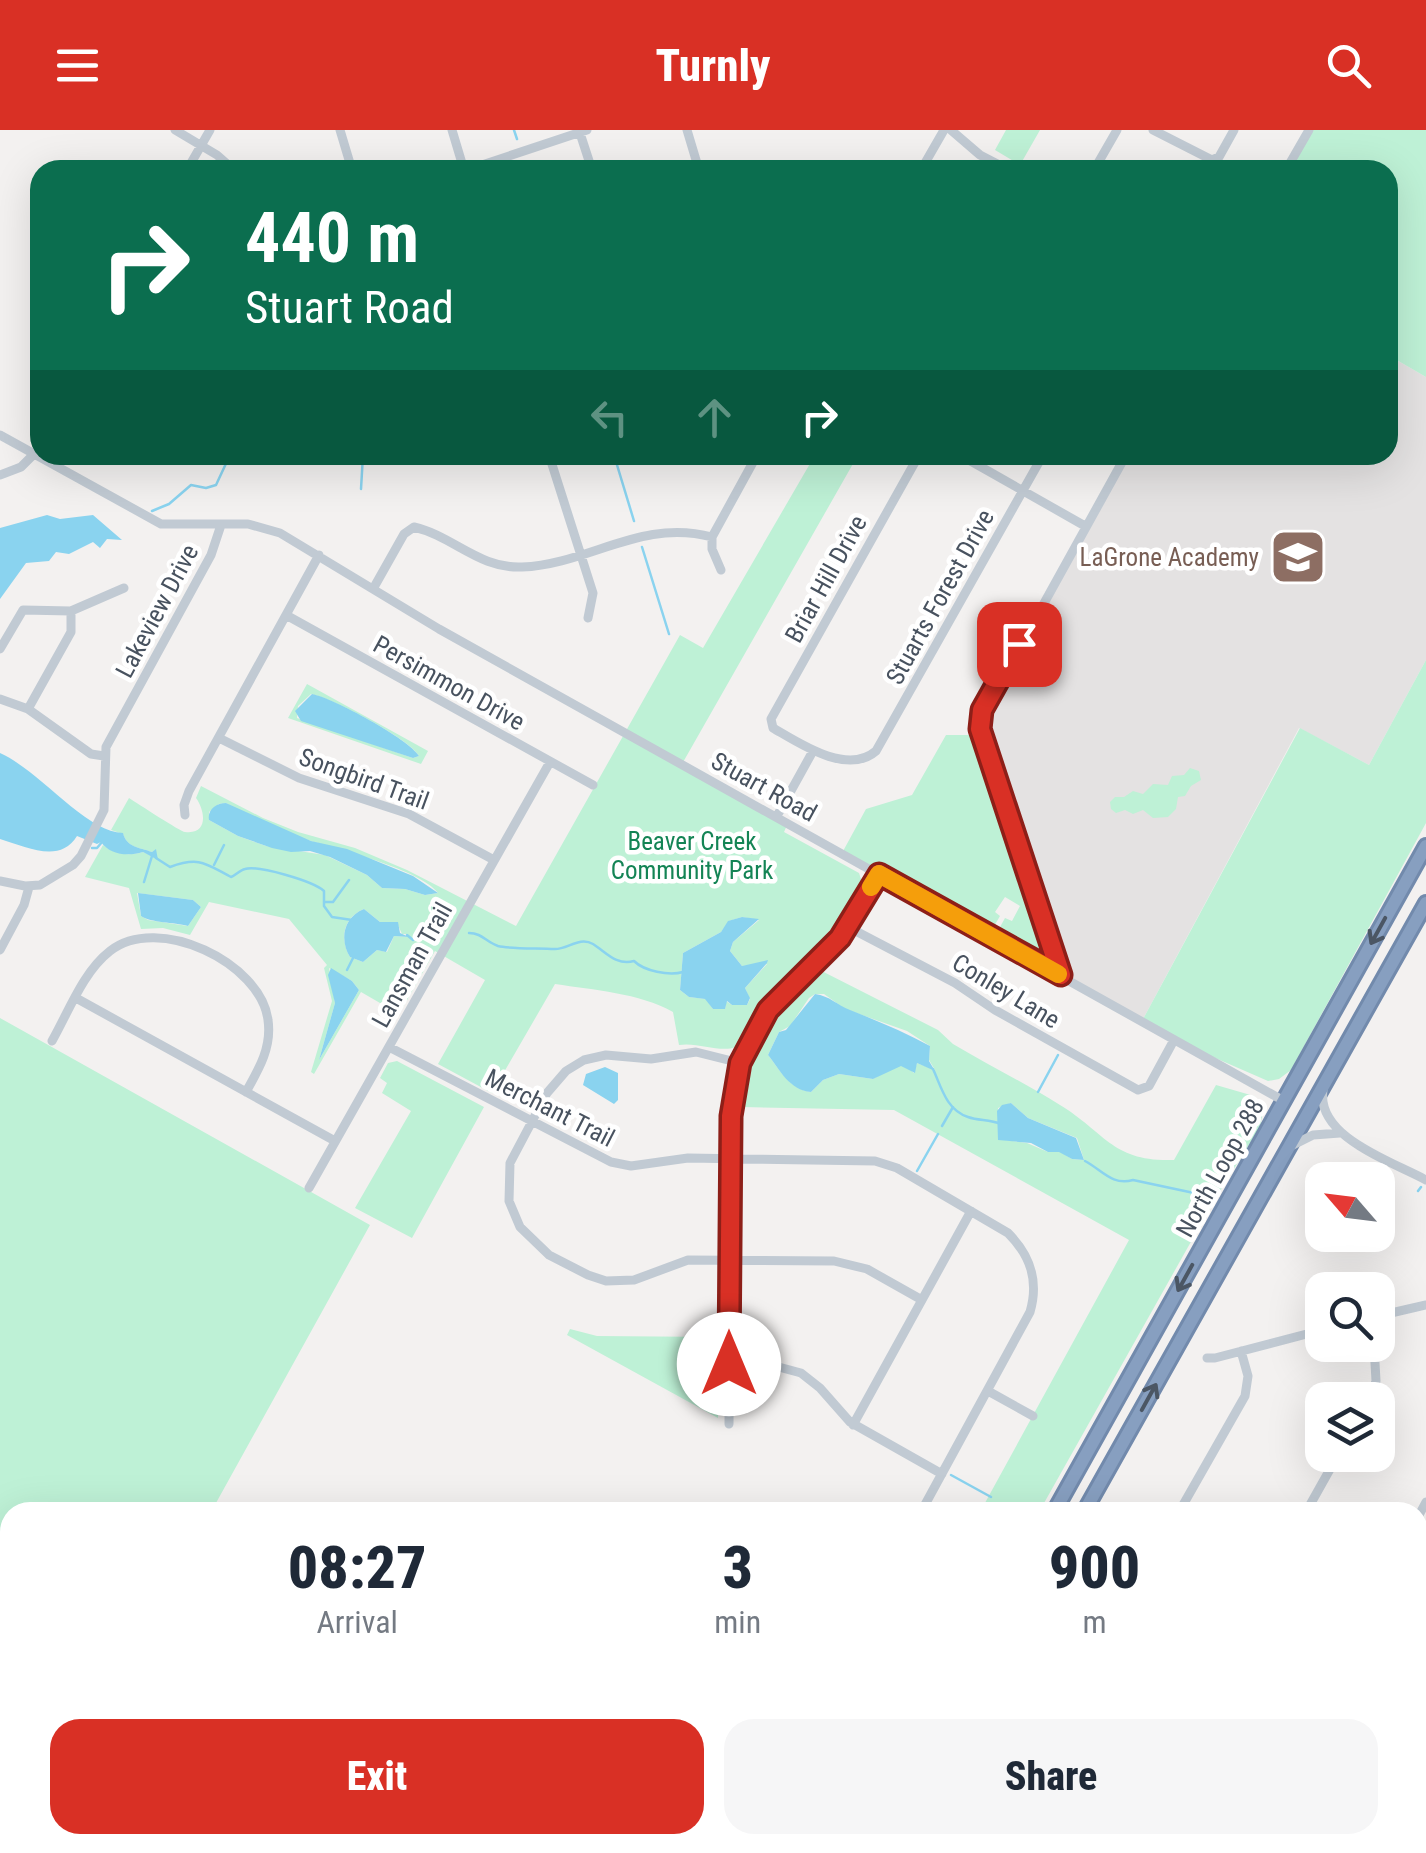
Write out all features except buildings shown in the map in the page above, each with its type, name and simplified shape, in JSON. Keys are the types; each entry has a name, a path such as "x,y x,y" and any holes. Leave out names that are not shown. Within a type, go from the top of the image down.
{"highway":[{"name":"North Loop 288","path":"1060,1502 1426,846"},
{"name":"North Loop 288","path":"1090,1502 1426,903"},
{"path":"1096,1502 1118,1453"}],"street":[{"path":"175,130 220,160"},
{"path":"193,160 210,130"},
{"path":"340,130 349,160"},
{"path":"452,130 462,160"},
{"path":"687,130 697,160"},
{"path":"928,160 948,130 991,160"},
{"path":"1100,160 1117,130"},
{"path":"1153,130 1212,160 1219,156 1234,130"},
{"path":"1292,160 1308,130"},
{"path":"496,160 582,131 589,160"},
{"name":"Lakeview Drive","path":"0,436 30,452"},
{"path":"0,475 21,467 30,458"},
{"name":"Lakeview Drive","path":"30,887 72,865 99,824 106,801 106,746 211,556 222,525 161,524 54,465"},
{"path":"553,465 593,592 588,618"},
{"path":"721,570 712,549 712,536 751,465"},
{"name":"Briar Hill Drive","path":"812,750 770,724 913,465"},
{"path":"978,465 1086,526"},
{"name":"Stuarts Forest Drive","path":"812,750 846,758 869,757 876,751 1037,465"},
{"path":"1061,975 979,723 982,710 1120,465"},
{"name":"Stuart Road","path":"222,525 265,527 319,555 1284,1101"},
{"path":"373,589 404,534 414,527 500,566 533,566 658,532 683,530 712,536"},
{"path":"185,815 186,796 319,555"},
{"path":"0,649 23,610 71,611 124,588"},
{"path":"28,709 71,632 71,611"},
{"name":"Persimmon Drive","path":"286,615 594,785"},
{"path":"0,699 28,709 90,754 104,756"},
{"name":"Songbird Trail","path":"218,738 298,778 409,814 494,860"},
{"path":"776,816 812,750"},
{"name":"Lansman Trail","path":"309,1188 550,762"},
{"path":"729,1424 732,1106 740,1063 768,1010 848,927 879,874"},
{"path":"0,881 30,887 0,950"},
{"name":"Conley Lane","path":"848,927 955,983 988,1006 1128,1085 1143,1090 1152,1082 1174,1040"},
{"path":"52,1040 96,964 127,940 151,935 170,937 244,976 264,1002 269,1029 266,1049 246,1092"},
{"path":"76,998 335,1142"},
{"name":"Merchant Trail","path":"388,1047 606,1161 637,1166 682,1158 880,1162 897,1168 1008,1233 1029,1261 1034,1289 1030,1312 988,1392"},
{"path":"740,1063 696,1052 650,1060 612,1054 589,1058 558,1078 512,1156 507,1185 515,1219 541,1250 588,1275 612,1282 634,1280 682,1261 845,1262 867,1269 922,1300"},
{"path":"1324,1086 1326,1116 1340,1134 1426,1180"},
{"path":"1289,1148 1314,1134 1340,1134"},
{"path":"853,1425 971,1211"},
{"path":"1395,1312 1426,1305"},
{"path":"1206,1358 1305,1334"},
{"path":"1185,1502 1245,1396 1248,1376 1241,1351"},
{"path":"729,1364 775,1366 801,1374 820,1388 853,1425 942,1474"},
{"path":"927,1502 988,1392 1033,1416"},
{"path":"1312,1502 1328,1472"}],"shaded area":[{"path":"1398,361 1426,377 1426,660 1369,765 1299,728 1142,1021 1061,975 979,726 1121,465 1398,465"}],"green space":[{"path":"1006,130 1040,130 1023,160 1012,160 995,150"},
{"path":"1309,130 1426,130 1426,377 1398,361 1398,160 1292,160"},
{"name":"Beaver Creek Community Park","path":"809,465 852,465 682,764 788,823 784,832 859,873 862,882 842,917 802,961 938,1030 953,1044 1060,1105 1111,1144 1136,1156 1174,1160 1216,1085 1254,1096 1263,1111 1260,1127 1215,1199 1045,1502 985,1502 1129,1240 894,1110 743,1107 755,1054 736,1047 679,1045 673,1012 631,996 555,984 492,1093 438,1064 485,980 435,951 399,1014 361,992 314,1074 311,1072 332,1001 324,968 327,965 289,919 209,902 190,935 163,928 141,929 129,888 85,877 103,845 118,853 143,852 156,858 156,850 134,846 123,834 111,830 129,798 182,831 193,832 203,821 196,798 201,786 263,818 355,848 407,870 516,926 680,635 703,648","holes":["226,803 300,837 415,876 438,893 425,895 382,888 367,875 325,855 266,846 238,836 209,820 209,812","137,893 193,900 201,907 188,926 141,916","364,909 380,922 397,923 402,934 409,937 394,936 387,952 377,950 363,962 350,957 345,930","742,917 759,920 733,942 730,951 742,966 767,964 745,988 750,999 747,1005 726,1001 725,1009 713,1009 706,999 689,997 680,990 683,953 721,932 729,921","329,968 352,981 359,990 319,1060 335,1003","815,994 824,994 845,1009 907,1031 930,1046 929,1060 935,1070 917,1063 914,1073 906,1066 896,1066 873,1079 839,1074 823,1080 811,1092 797,1087 768,1055 779,1032 790,1026","1011,1103 1028,1118 1077,1138 1084,1160 998,1139 998,1108"]},
{"path":"1426,660 1426,823 1291,1070 1268,1081 1174,1040 1142,1021 1300,728 1369,765"},
{"path":"307,684 428,751 421,764 288,718","holes":["311,694 386,730 419,756 413,758 297,718 298,706"]},
{"path":"946,735 981,735 1061,975 994,938 1005,918 1012,921 1020,906 1005,897 995,912 1000,916 989,935 842,853 866,809 912,795"},
{"path":"1190,768 1199,771 1201,780 1185,796 1178,797 1176,809 1168,817 1153,818 1143,810 1133,814 1111,809 1110,802 1115,797 1133,791 1143,794 1153,784 1168,785 1172,776 1184,775"},
{"path":"0,1018 370,1225 217,1502 0,1502"},
{"path":"397,1061 484,1107 412,1238 355,1208 411,1111 382,1093 387,1083 380,1078 388,1063"},
{"path":"570,1329 597,1336 719,1337 718,1418 567,1335"}],"water":[{"path":"47,515 60,519 93,515 122,540 107,539 100,548 93,542 69,554 56,552 49,561 26,563 0,599 0,528"},
{"path":"312,694 370,720 419,756 413,758 301,721 295,711"},
{"path":"0,753 94,823 123,833 134,846 152,852 156,849 158,860 143,852 115,852 101,842 77,836 62,849 52,851 0,839"},
{"path":"226,803 311,841 347,849 413,876 438,893 425,895 382,888 367,875 330,857 272,848 238,836 209,820 213,808"},
{"path":"138,893 193,900 201,907 188,926 151,920 141,916"},
{"path":"364,909 380,922 398,922 400,933 409,937 394,936 386,952 377,950 363,962 350,957 344,937 351,918"},
{"path":"742,917 759,919 733,942 730,951 742,966 768,960 745,988 750,998 747,1005 727,1001 725,1009 713,1009 705,999 689,997 680,990 683,953 721,932 728,921"},
{"path":"331,968 359,990 319,1060 335,1003 328,975"},
{"path":"815,994 930,1046 929,1061 935,1071 917,1063 915,1073 901,1066 873,1079 839,1074 823,1080 811,1092 797,1087 768,1055 779,1032 786,1030"},
{"path":"605,1067 618,1073 618,1100 614,1104 583,1085 586,1074"},
{"path":"1011,1103 1028,1118 1076,1138 1084,1160 1048,1152 1031,1143 998,1140 997,1111"}],"waterway":[{"path":"514,130 517,139"},
{"path":"152,511 169,504 191,485 216,485 225,465"},
{"path":"361,489 362,465"},
{"path":"617,465 634,521"},
{"path":"642,547 669,634"},
{"path":"92,848 102,842"},
{"path":"214,865 224,845"},
{"path":"144,882 152,856"},
{"path":"156,858 170,867 202,863 231,877 252,868 298,879 324,891 324,906 332,917 352,920"},
{"path":"324,902 333,902 349,880"},
{"path":"407,935 413,940 427,928 442,927"},
{"path":"469,933 510,948 559,949 588,942 617,960 634,961 657,972 683,972"},
{"path":"347,970 353,958"},
{"path":"1038,1092 1058,1055"},
{"path":"933,1069 954,1109 968,1117 1001,1124"},
{"path":"942,1126 953,1107"},
{"path":"917,1171 938,1134"},
{"path":"1085,1161 1119,1181 1133,1180 1208,1196"},
{"path":"1418,1191 1421,1187"},
{"path":"951,1475 991,1497"}],"slow traffic":[{"path":"871,887 879,874 1058,974"}],"place":[{"name":"LaGrone Academy","path":"1298,557"}],"route":[{"path":"729,1364 731,1116 740,1063 768,1010 840,938 879,874 1061,975 979,723 982,710 1019,644"}]}
